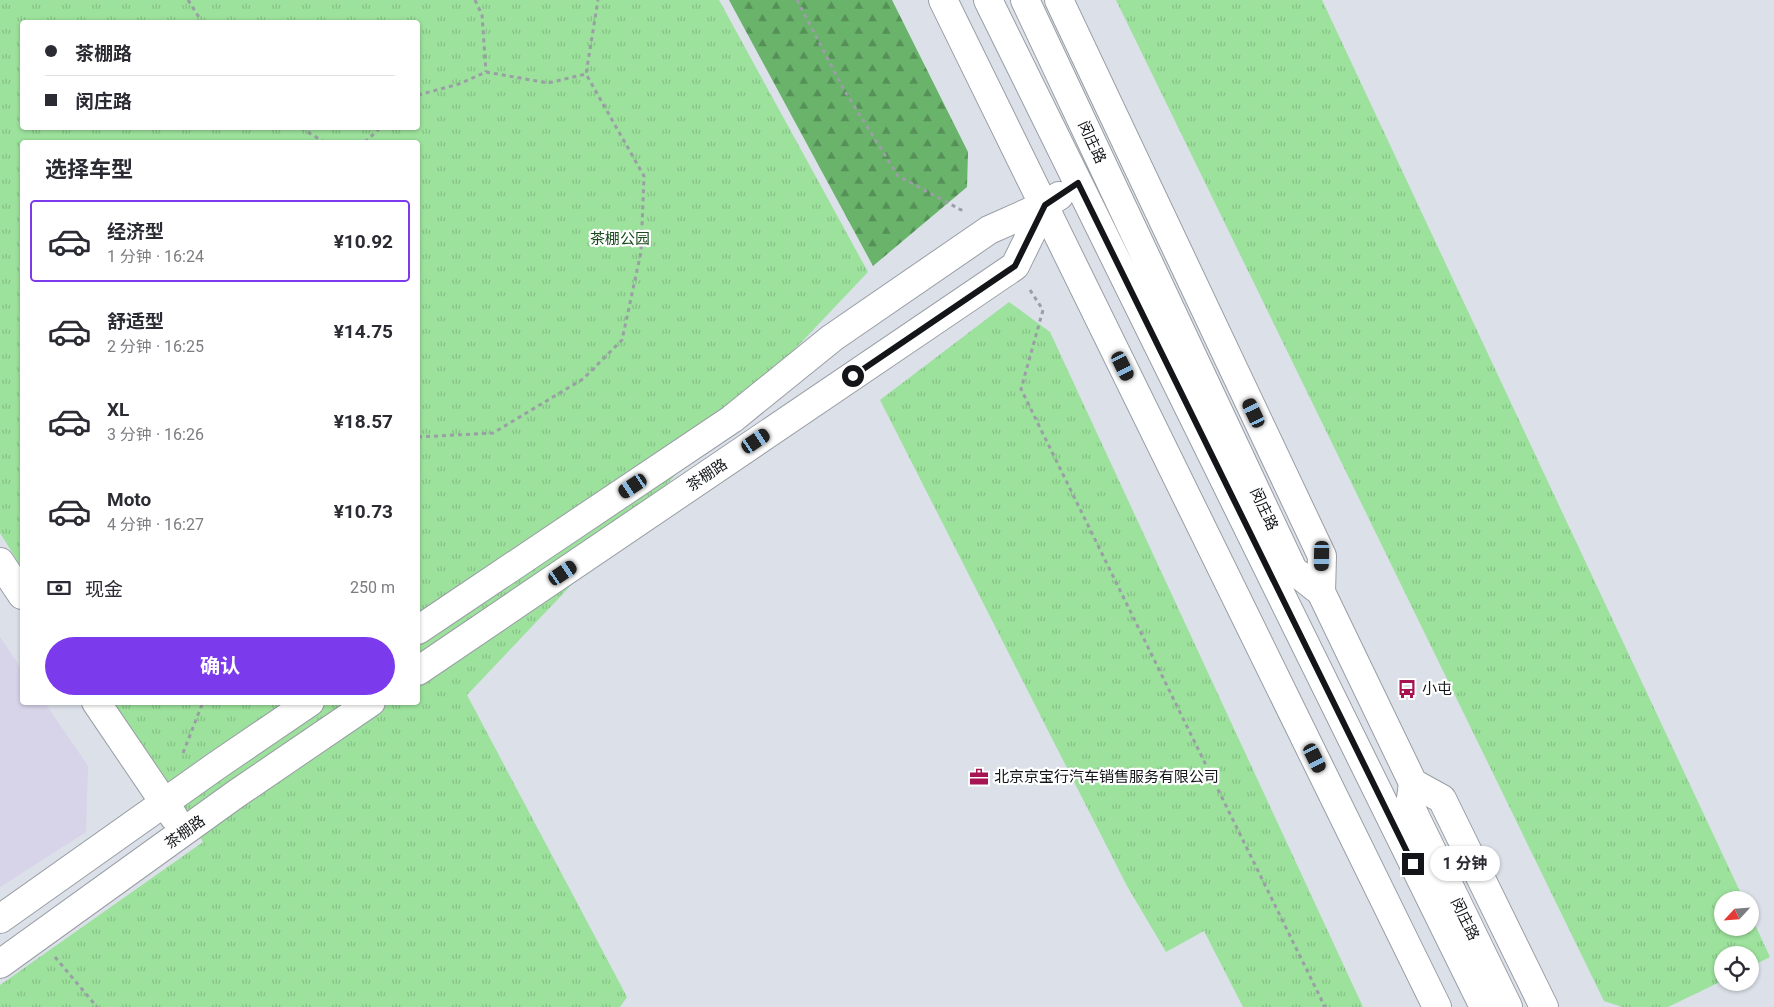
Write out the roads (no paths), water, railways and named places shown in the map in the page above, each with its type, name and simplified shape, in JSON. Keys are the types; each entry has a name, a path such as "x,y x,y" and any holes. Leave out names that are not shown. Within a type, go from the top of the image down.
{"street":[{"path":"943,0 1437,1007"},
{"name":"闵庄路","path":"988,0 1484,1007"},
{"name":"闵庄路","path":"1025,0 1293,570 1321,592 1413,783 1410,806 1508,1007"},
{"name":"闵庄路","path":"1059,0 1322,556 1321,592"},
{"path":"420,629 732,419 832,338 989,230 1045,205 1104,166"},
{"name":"茶棚路","path":"420,670 1015,266 1045,205"},
{"path":"0,562 20,592"},
{"path":"98,705 185,833"},
{"path":"0,919 306,705"},
{"name":"茶棚路","path":"0,964 185,833 236,794 367,705"},
{"path":"1413,783 1442,799 1544,1007"}],"place":[{"name":"小屯","path":"1407,689"},
{"name":"北京京宝行汽车销售服务有限公司","path":"979,777"}],"park label":[{"name":"茶棚公园","path":"620,239"}]}
